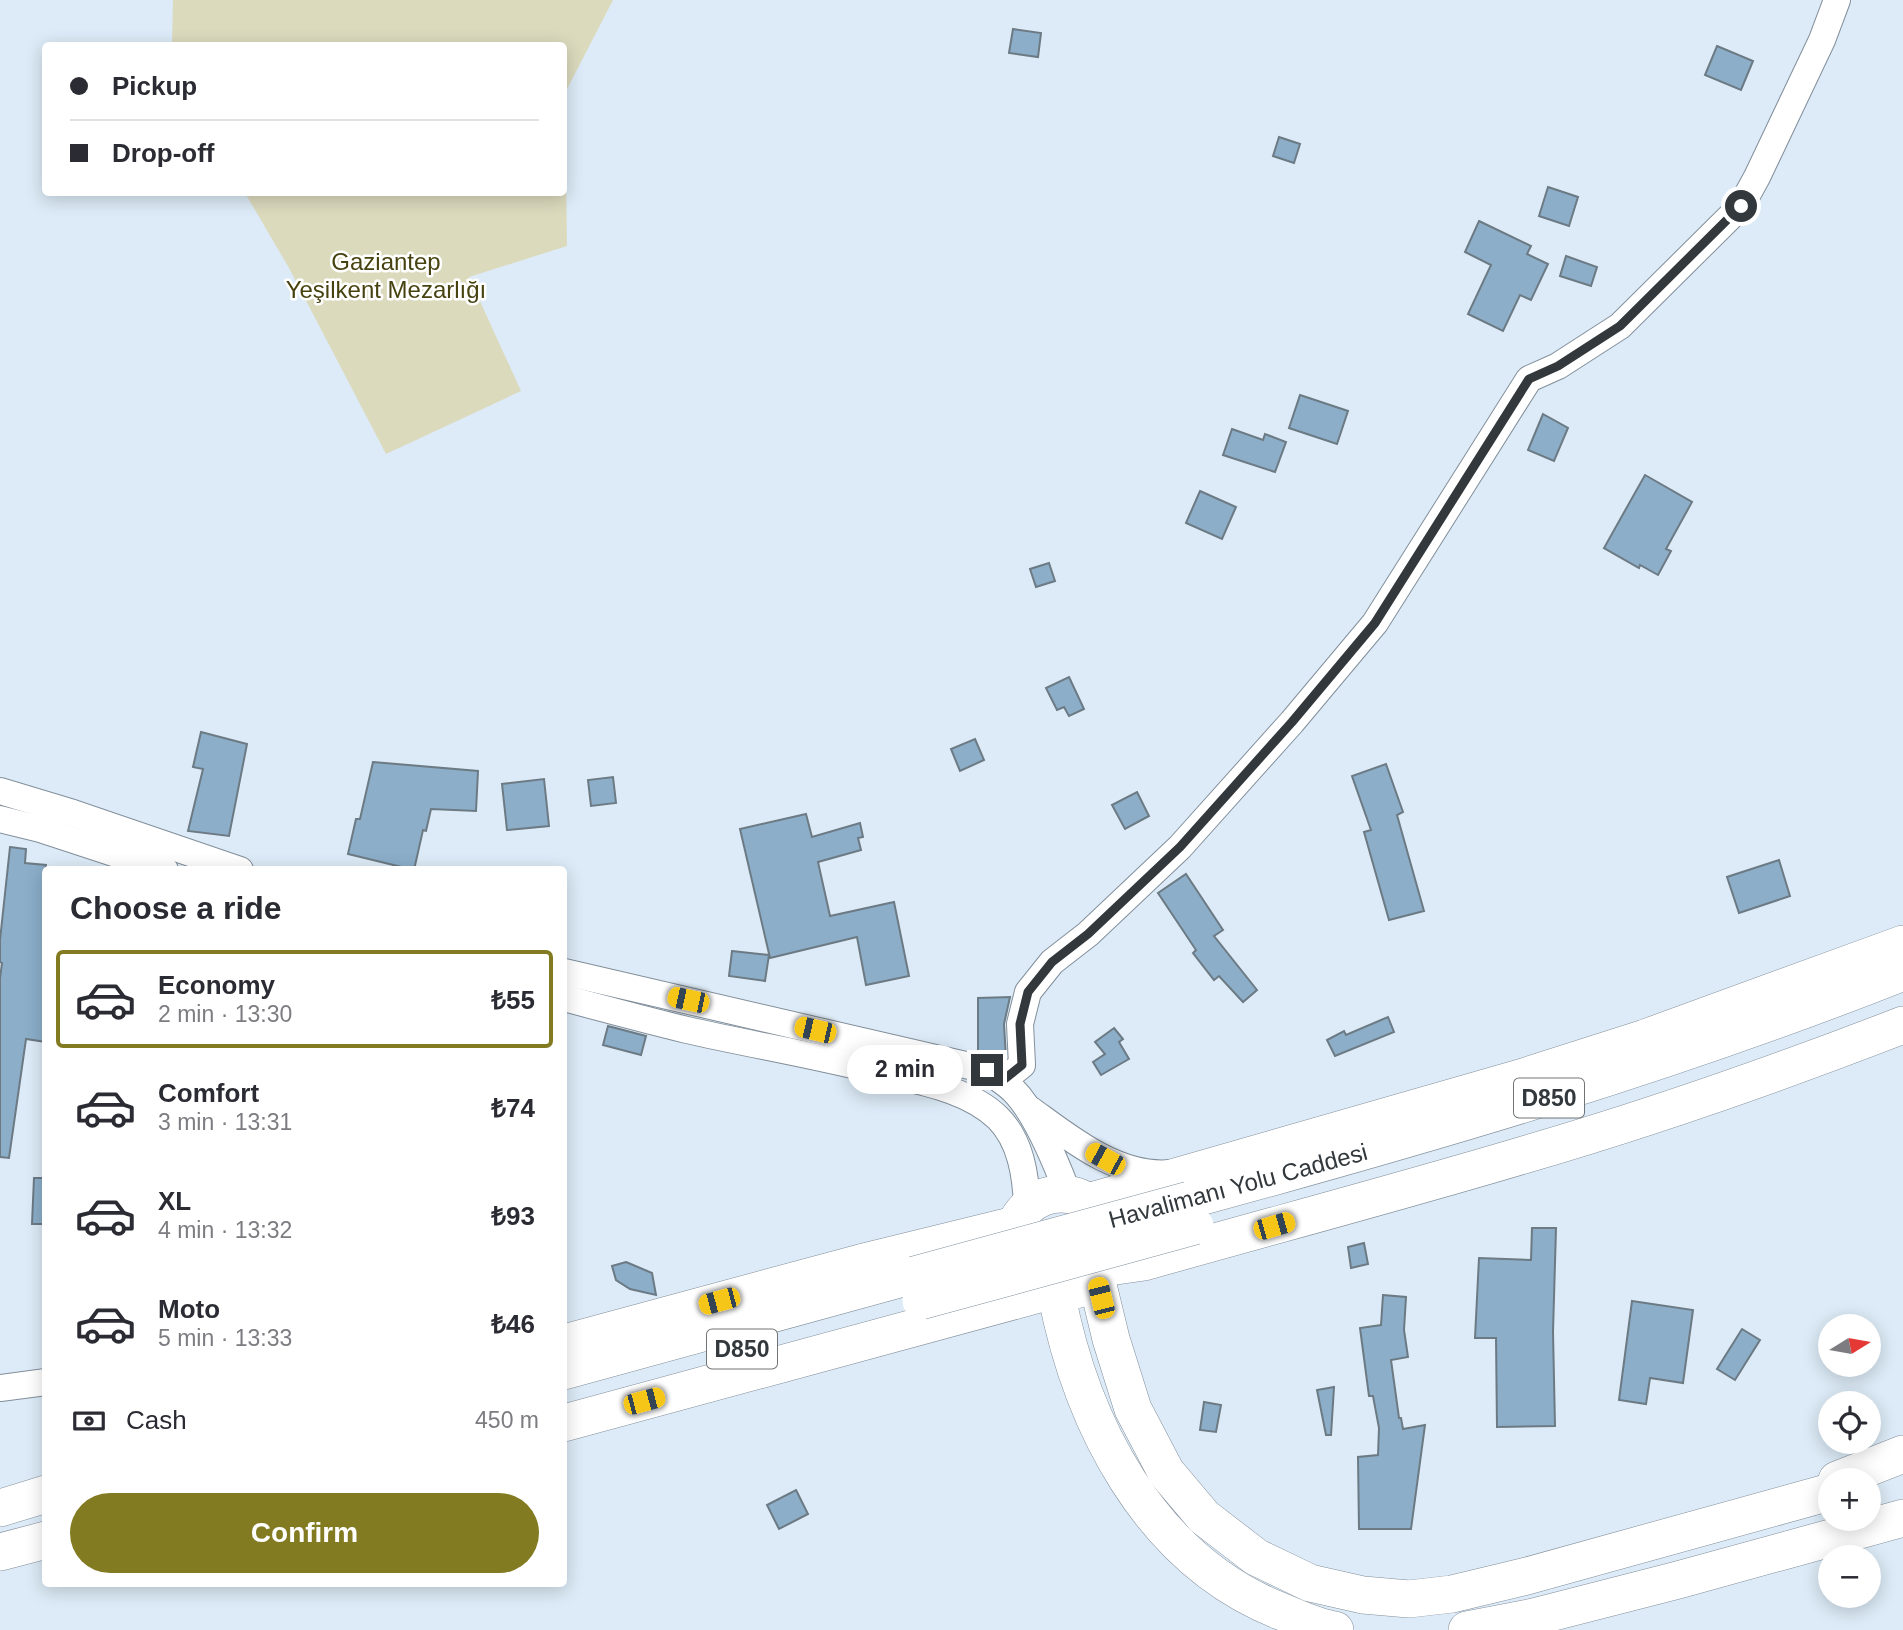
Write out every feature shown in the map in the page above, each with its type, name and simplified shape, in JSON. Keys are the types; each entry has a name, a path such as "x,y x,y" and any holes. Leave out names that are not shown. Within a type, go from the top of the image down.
{"highway":[{"path":"567,1342 1021,1216 1047,1196 1191,1199 1903,944"},
{"name":"Havalimanı Yolu Caddesi","path":"567,1396 918,1288 1191,1199 1554,1096 1790,1017 1903,972"},
{"name":"Havalimanı Yolu Caddesi","path":"1191,1199 1547,1126 1646,1095 1903,1000"},
{"path":"567,1422 1053,1291 1079,1289 1099,1273 1526,1155 1798,1066 1903,1026"},
{"path":"1078,1198 1102,1217 1107,1227 1109,1248 1099,1273 1111,1339 1133,1409 1166,1472 1204,1517 1256,1557 1310,1583 1363,1595 1409,1599 1452,1594 1527,1576 1818,1495"},
{"path":"1021,1216 1012,1248 1019,1269 1035,1285 1053,1291"},
{"name":"Havalimanı Yolu Caddesi","path":"567,1370 918,1288"},
{"path":"1053,1291 1070,1353 1094,1418 1131,1488 1167,1534 1207,1571 1252,1600 1321,1628 1335,1630"},
{"path":"1867,1468 1903,1454"},
{"path":"1881,1479 1903,1473"},
{"path":"1667,1536 1818,1487"},
{"path":"0,1508 42,1495"},
{"path":"0,1520 42,1510"},
{"path":"1466,1630 1534,1617 1903,1518"},
{"path":"1678,1580 1903,1528"},
{"path":"0,1554 42,1541"},
{"path":"0,1554 42,1548"}],"street":[{"path":"1002,1081 1022,1065 1020,1024 1028,992 1052,962 1088,934 1180,847 1292,722 1375,623 1529,379 1558,366 1620,326 1741,206 1822,40 1837,0"},
{"path":"0,791 74,813 228,866"},
{"path":"0,818 153,866"},
{"path":"567,973 987,1070 1016,1092 1078,1198"},
{"path":"567,999 688,1030 824,1057 972,1098 998,1118 1013,1138 1023,1166 1021,1216"},
{"path":"1026,1107 1078,1144 1105,1159 1159,1174 1191,1199"},
{"path":"0,1388 42,1383"}],"green space":[{"name":"Gaziantep Yeşilkent Mezarlığı","path":"173,0 613,0 567,89 567,42 172,42"},
{"name":"Gaziantep Yeşilkent Mezarlığı","path":"247,196 566,196 567,246 469,277 521,391 386,454 289,268"}],"building":[{"path":"1013,29 1041,33 1038,57 1009,53"},
{"path":"1717,46 1753,61 1741,90 1705,75"},
{"path":"1279,137 1300,144 1294,163 1273,156"},
{"path":"1548,187 1578,197 1569,226 1539,216"},
{"path":"1479,221 1531,246 1527,254 1548,264 1531,300 1520,295 1503,331 1468,314 1491,265 1465,252"},
{"path":"1566,256 1597,267 1591,286 1560,276"},
{"path":"1300,395 1348,411 1337,444 1289,428"},
{"path":"1543,414 1568,428 1554,461 1528,450"},
{"path":"1232,429 1263,440 1265,434 1286,442 1275,472 1223,455"},
{"path":"1645,475 1692,502 1666,549 1671,551 1658,575 1640,565 1639,568 1604,548"},
{"path":"1200,491 1236,507 1222,539 1186,523"},
{"path":"1049,563 1055,581 1036,587 1030,569"},
{"path":"1069,677 1084,709 1069,716 1064,707 1057,710 1046,688"},
{"path":"201,732 247,744 229,836 188,831 203,769 193,767"},
{"path":"975,739 984,760 960,771 951,749"},
{"path":"373,762 478,771 476,811 431,809 415,866 398,866 348,854 356,819 360,819"},
{"path":"1386,764 1403,812 1397,815 1424,911 1389,920 1364,832 1371,830 1352,776"},
{"path":"613,777 616,803 591,806 588,780"},
{"path":"544,779 549,826 507,830 502,784"},
{"path":"1137,792 1149,816 1125,829 1112,805"},
{"path":"806,814 812,837 860,823 863,837 858,838 861,850 818,862 830,916 894,902 909,976 866,985 857,937 770,958 740,829"},
{"path":"10,847 26,849 25,863 46,865 42,866 42,1041 26,1039 9,1158 0,1157 0,940"},
{"path":"1779,860 1790,896 1739,913 1727,877"},
{"path":"1186,874 1223,930 1214,936 1257,990 1243,1002 1219,976 1214,980 1193,953 1196,950 1158,893"},
{"path":"732,951 769,955 765,981 729,976"},
{"path":"1010,997 1004,1024 1006,1058 1002,1061 978,1052 978,998"},
{"path":"1388,1017 1394,1032 1335,1056 1327,1040 1344,1031 1346,1035"},
{"path":"608,1026 646,1036 641,1055 603,1045"},
{"path":"1114,1028 1123,1039 1119,1042 1129,1059 1101,1075 1093,1062 1105,1054 1095,1042"},
{"path":"34,1178 42,1178 42,1224 32,1224"},
{"path":"1532,1228 1556,1228 1553,1332 1555,1426 1497,1427 1496,1338 1475,1338 1479,1258 1531,1260"},
{"path":"1364,1243 1368,1264 1351,1268 1348,1247"},
{"path":"626,1262 652,1273 656,1295 630,1289 616,1280 612,1266"},
{"path":"1383,1295 1406,1297 1404,1330 1408,1357 1391,1360 1399,1418 1403,1429 1425,1425 1411,1529 1359,1529 1358,1457 1378,1455 1379,1428 1373,1396 1369,1396 1360,1328 1381,1325"},
{"path":"1632,1301 1693,1310 1683,1383 1650,1378 1646,1404 1619,1400"},
{"path":"1742,1329 1760,1340 1735,1380 1717,1369"},
{"path":"1334,1387 1331,1435 1326,1435 1317,1390"},
{"path":"1204,1402 1221,1405 1216,1432 1200,1430"},
{"path":"796,1490 808,1514 779,1529 767,1505"}],"route":[{"path":"987,1070 1002,1081 1022,1065 1020,1024 1028,992 1052,962 1088,934 1180,847 1292,722 1375,623 1529,379 1558,366 1620,326 1741,206"}]}
